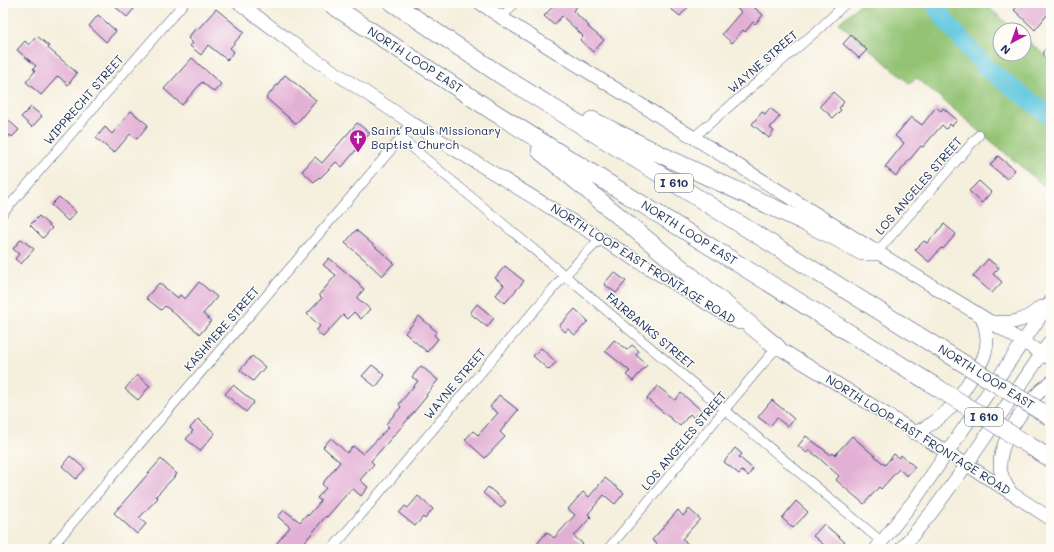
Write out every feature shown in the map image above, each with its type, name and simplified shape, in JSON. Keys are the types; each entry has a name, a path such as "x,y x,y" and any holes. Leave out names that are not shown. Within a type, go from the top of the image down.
{"highway":[{"name":"NORTH LOOP EAST","path":"329,3 489,109 1051,459"},
{"name":"NORTH LOOP EAST","path":"392,3 499,74 1050,417"},
{"path":"499,74 674,161 835,237 862,252 877,252"},
{"path":"489,109 778,347"}],"main road":[{"name":"NORTH LOOP EAST FRONTAGE ROAD","path":"239,3 307,54 410,122 778,347 914,433 948,452 1051,519"},
{"path":"480,3 877,252 1047,356"},
{"path":"987,319 1005,323 1023,320 1031,316 1051,297"},
{"path":"880,547 948,452 1051,301"},
{"path":"914,433 927,428 949,411 962,394 985,353 988,335 987,319"},
{"path":"901,549 932,512 1047,356 1051,340"},
{"path":"1012,494 1002,478 1000,465 1003,449 1013,426 1027,406 1051,382"}],"street":[{"name":"WIPPRECHT STREET","path":"3,213 184,3"},
{"path":"502,18 514,3"},
{"name":"WAYNE STREET","path":"694,137 820,28 846,3"},
{"name":"KASHMERE STREET","path":"50,549 402,138 410,122"},
{"name":"LOS ANGELES STREET","path":"877,252 979,135"},
{"name":"FAIRBANKS STREET","path":"402,138 725,411 880,547"},
{"name":"WAYNE STREET","path":"332,549 500,350 565,275 601,238"},
{"name":"LOS ANGELES STREET","path":"608,549 778,347"}],"green space":[{"path":"861,3 984,3 1006,22 992,22 992,62 1032,62 1032,45 1051,60 1051,176 1043,185 917,78 909,83 839,23"}],"building":[{"path":"111,3 139,3 127,17"},
{"path":"556,3 580,3 573,11 589,26 588,27 604,40 593,52 580,40 583,36 562,16 554,25 544,16"},
{"path":"675,3 692,3 680,16 670,8"},
{"path":"731,3 749,3 763,15 755,24 753,22 745,32 743,30 732,43 722,34 741,12"},
{"path":"1021,3 1051,3 1051,10 1035,30 1032,27 1032,22 1027,22 1014,10"},
{"path":"216,9 244,32 230,48 234,52 227,60 208,45 201,55 190,46 193,43 188,38"},
{"path":"98,15 116,31 106,42 89,26"},
{"path":"851,35 867,50 859,58 843,44"},
{"path":"37,36 49,46 48,48 77,73 68,85 58,76 41,95 26,82 35,71 33,69 36,66 17,50 25,41 29,45"},
{"path":"192,58 221,84 214,92 202,82 182,105 164,89"},
{"path":"285,75 316,100 296,124 266,98"},
{"path":"833,92 844,102 839,108 841,110 833,118 820,106"},
{"path":"31,107 42,116 32,127 21,117"},
{"path":"936,107 941,111 943,108 957,120 952,126 950,124 946,129 942,125 923,147 921,146 896,176 885,167 904,143 895,136 911,117 922,125"},
{"path":"770,108 780,116 770,128 774,131 769,138 752,124 762,112 765,114"},
{"path":"131,111 148,125 137,139 130,134 114,153 96,138 105,127 112,134"},
{"path":"3,115 19,130 12,137 10,135 3,143"},
{"path":"357,123 370,133 342,167 336,162 314,182 302,171 315,157 322,163"},
{"path":"998,156 1015,170 1007,179 990,165"},
{"path":"979,181 991,192 982,203 969,191"},
{"path":"59,197 76,212 68,221 51,205"},
{"path":"39,216 52,228 43,238 30,225"},
{"path":"944,224 956,234 929,262 915,250 924,241 927,243"},
{"path":"356,230 394,263 382,276 345,243"},
{"path":"21,239 34,249 21,264 15,259 19,254 13,249"},
{"path":"329,258 360,284 359,285 364,289 357,298 370,309 361,319 354,312 347,319 343,315 323,337 316,331 320,326 307,314 322,298 319,295 336,275 323,265"},
{"path":"988,259 999,268 993,274 1002,282 992,293 973,276"},
{"path":"505,266 524,281 505,303 496,295 504,285 495,278"},
{"path":"614,272 626,281 616,293 604,284"},
{"path":"199,282 217,297 203,314 211,321 200,334 165,306 161,310 146,298 159,283 178,298 180,295 185,299"},
{"path":"477,304 494,318 487,327 470,313"},
{"path":"575,309 588,321 575,335 568,329 565,332 559,326"},
{"path":"419,316 437,332 434,335 438,339 427,352 405,333"},
{"path":"614,340 627,350 632,345 639,351 636,355 647,365 633,381 626,375 630,371 605,351"},
{"path":"541,348 556,362 549,370 533,356"},
{"path":"252,356 265,367 253,381 240,370"},
{"path":"372,365 385,375 376,387 362,376"},
{"path":"421,366 438,380 404,424 371,461 374,464 360,480 368,487 361,496 352,488 327,517 326,516 299,549 272,549 290,527 278,517 284,510 300,522 307,514 308,516 321,501 317,498 326,488 322,484 340,462 323,447 331,438 347,453 353,446 363,454 389,427 386,424 401,407 399,404 418,381 412,377"},
{"path":"137,375 150,386 138,400 125,389"},
{"path":"233,385 254,402 246,412 225,394"},
{"path":"657,386 675,400 681,393 701,410 694,418 690,414 680,426 647,399"},
{"path":"499,395 518,410 500,432 505,437 485,458 465,440 473,431 478,435 498,413 490,407"},
{"path":"772,400 794,419 788,427 777,418 770,426 758,417"},
{"path":"198,419 215,433 200,451 186,439 193,431 190,428"},
{"path":"806,436 831,455 833,453 835,455 852,436 885,465 894,454 899,458 901,455 915,467 907,476 899,469 881,489 879,487 864,504 836,480 839,476 818,457 809,450 807,453 798,446"},
{"path":"735,448 742,454 739,457 753,469 748,476 742,471 739,474 724,462"},
{"path":"70,456 85,469 76,479 62,466"},
{"path":"161,459 177,474 156,496 158,498 139,518 146,524 137,534 114,513"},
{"path":"605,478 624,493 615,504 604,495 588,514 591,517 574,536 583,544 579,549 535,549 539,545 537,544 547,532 554,538 575,515 568,509 583,492 589,497"},
{"path":"488,487 506,502 501,508 483,493"},
{"path":"418,496 433,509 425,519 423,517 415,526 399,513 405,506 408,508"},
{"path":"796,501 808,512 793,528 782,518"},
{"path":"689,509 700,519 682,539 694,549 663,549 652,540 678,510 683,516"},
{"path":"824,524 847,544 843,549 829,549 813,536"}],"waterway":[{"path":"934,3 945,20 985,67 1051,117"}],"place":[{"name":"Saint Pauls Missionary Baptist Church","path":"358,153"}]}
